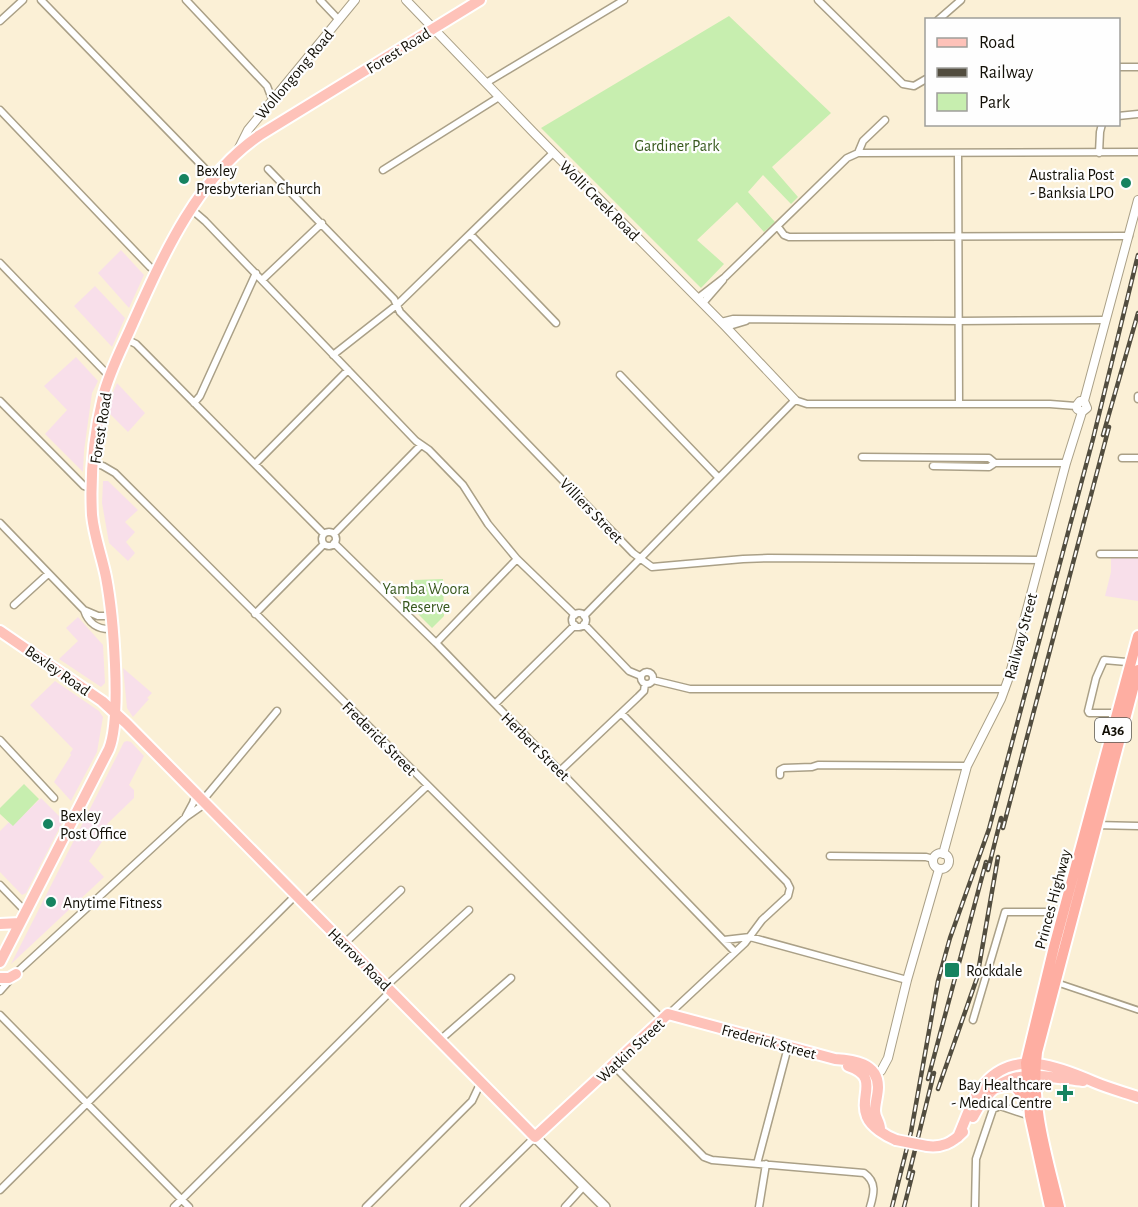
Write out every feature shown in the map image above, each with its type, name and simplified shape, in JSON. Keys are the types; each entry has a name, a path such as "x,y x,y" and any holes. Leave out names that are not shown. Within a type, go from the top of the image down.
{"highway":[{"name":"Princes Highway","path":"1050,1207 1030,1116 1031,1069 1068,915 1136,664 1138,636"},
{"name":"Princes Highway","path":"1059,1207 1031,1069 1055,982 1068,915"},
{"path":"992,1089 1010,1085 1018,1089 1030,1116"}],"main road":[{"name":"Forest Road","path":"0,962 109,749 114,732 112,630 106,579 93,519 93,464 102,401 110,377 158,271 190,208 213,177 238,150 480,0"},
{"name":"Bexley Road","path":"0,630 102,701 114,712"},
{"name":"Harrow Road","path":"114,712 605,1207"},
{"path":"0,924 20,922"},
{"path":"0,969 8,974 15,974"},
{"path":"0,978 9,978 15,974"},
{"name":"Frederick Street","path":"666,1017 859,1063 872,1070 870,1076"},
{"name":"Watkin Street","path":"535,1137 666,1017"},
{"path":"870,1076 878,1084 875,1114 880,1129 896,1140 927,1146 944,1146 967,1128 992,1089 1031,1069"},
{"path":"958,1137 974,1100 984,1084 1000,1071 1031,1069 1095,1083 1138,1097"}],"street":[{"path":"0,21 23,0"},
{"path":"41,0 213,177"},
{"path":"186,0 267,86 272,99"},
{"path":"320,0 339,20"},
{"name":"Wollongong Road","path":"238,150 248,130 272,99 285,87 355,0"},
{"name":"Wolli Creek Road","path":"406,0 795,400"},
{"path":"486,83 624,0"},
{"path":"818,0 903,84 914,86 925,80"},
{"path":"940,18 961,0"},
{"path":"1120,68 1138,67"},
{"path":"267,86 285,87"},
{"path":"383,170 499,97"},
{"path":"0,110 150,267 158,271"},
{"path":"1120,116 1138,114"},
{"path":"858,153 863,141 885,120"},
{"path":"1099,153 1102,126"},
{"path":"701,301 847,158 858,153 1138,152"},
{"path":"333,355 398,304 553,153"},
{"path":"958,153 959,404"},
{"name":"Villiers Street","path":"267,169 322,223 398,304 400,312 639,558 652,567 768,558 1040,560"},
{"path":"724,325 733,319 1105,320 1138,200"},
{"path":"190,208 256,273 421,445 463,485 488,524 517,559 575,615 584,616"},
{"path":"262,280 322,223"},
{"path":"778,227 784,235 789,237 1129,236"},
{"path":"470,234 556,323"},
{"path":"0,263 110,377"},
{"path":"194,403 200,396 256,273"},
{"name":"Railway Street","path":"944,854 967,766 1005,689 1079,409 1087,408 1084,402 1105,320"},
{"path":"126,339 136,344 324,534"},
{"path":"255,464 348,370"},
{"path":"620,375 718,477"},
{"path":"584,616 795,400 807,404 1072,405 1079,409"},
{"path":"0,401 84,486 93,489"},
{"path":"334,534 421,445"},
{"path":"862,457 989,458 995,463"},
{"path":"1122,458 1138,458"},
{"path":"933,466 989,467 995,463 1066,463"},
{"name":"Frederick Street","path":"93,464 103,466 115,473 427,786 666,1017"},
{"path":"0,523 84,610 87,617 97,627 112,630"},
{"path":"324,534 328,532 334,534"},
{"path":"324,534 322,539 324,544"},
{"path":"324,544 329,546 334,543 336,539 334,534"},
{"name":"Herbert Street","path":"334,543 561,770 735,952"},
{"path":"255,614 324,544"},
{"path":"1100,554 1138,554"},
{"path":"436,643 517,559"},
{"path":"14,605 48,574"},
{"path":"84,610 98,616 110,616"},
{"path":"575,615 573,620 575,625"},
{"path":"575,625 580,627 584,624 586,620 584,616"},
{"path":"584,624 629,671 641,676"},
{"path":"495,704 575,625"},
{"path":"1122,713 1088,711 1102,662 1136,664"},
{"path":"641,676 649,673 653,680"},
{"path":"641,676 645,684"},
{"path":"653,680 690,689 1005,689"},
{"path":"645,684 653,680"},
{"path":"561,770 644,691 645,684"},
{"path":"0,991 15,974 186,817 277,711"},
{"name":"Watkin Street","path":"621,714 787,882 790,888 788,896 762,920 750,937 666,1017"},
{"path":"0,740 54,798"},
{"path":"780,775 780,770 784,768 818,765 967,766"},
{"path":"0,1190 300,899 427,786"},
{"path":"186,817 193,803 201,798"},
{"path":"1092,824 1138,826"},
{"path":"830,856 933,859 936,855 944,854 948,857 949,862 946,867 939,869"},
{"path":"933,859 933,864 939,869"},
{"path":"870,1076 881,1071 886,1063 939,869"},
{"path":"0,885 26,912"},
{"path":"345,944 401,890"},
{"path":"174,1207 470,910"},
{"path":"973,1020 1005,912 1054,912 1068,915"},
{"path":"723,940 750,937 907,980"},
{"path":"440,1040 511,978"},
{"path":"1055,982 1138,1010"},
{"path":"0,1015 189,1207"},
{"path":"757,1164 788,1047"},
{"path":"614,1066 704,1157 712,1160 864,1173 872,1179 874,1189 870,1207"},
{"path":"366,1207 472,1101 481,1082"},
{"path":"975,1207 976,1159 993,1109 1000,1106 1030,1116"},
{"name":"Watkin Street","path":"464,1207 535,1137"},
{"path":"759,1207 766,1164"},
{"path":"565,1207 585,1186"}],"shaded area":[{"path":"121,250 144,275 129,308 98,273"},
{"path":"95,286 125,318 112,347 74,306"},
{"path":"76,357 98,381 92,393 83,472 45,434 67,410 44,386"},
{"path":"117,383 145,413 128,432 109,413 111,397"},
{"path":"103,481 108,481 138,510 125,522 135,532 126,542 135,553 128,561 109,543 102,503"},
{"path":"1111,557 1138,558 1138,601 1105,596 1111,572"},
{"path":"78,617 103,645 105,683 101,687 59,659 78,641 66,628"},
{"path":"123,668 152,693 133,717 127,708"},
{"path":"55,681 99,711 103,717 97,752 71,801 54,782 73,749 30,705"},
{"path":"124,742 131,742 144,756 129,785 134,790 134,798 107,824 111,828 89,861 104,877 11,964"},
{"path":"41,798 62,819 62,823 26,893 22,895 0,872 0,831 9,822 13,825"}],"green space":[{"name":"Gardiner Park","path":"729,16 831,113 772,167 798,197 791,204 763,175 748,192 775,222 764,232 737,202 697,240 724,264 701,288 541,128"},
{"name":"Yamba Woora Reserve","path":"443,579 444,616 432,628 404,600 414,580"},
{"path":"24,784 39,799 13,826 0,814 0,808"}],"railway":[{"path":"892,1207 911,1132 938,981 950,938 989,829 1093,439 1138,255"},
{"path":"1103,435 1138,313"},
{"path":"1003,828 1109,427"},
{"path":"988,870 1001,818"},
{"path":"938,1089 977,978 998,857"},
{"path":"928,1079 986,862"},
{"path":"908,1178 934,1073"},
{"path":"904,1207 913,1172"}],"place":[{"name":"Bexley Presbyterian Church","path":"184,179"},
{"name":"Australia Post - Banksia LPO","path":"1126,183"},
{"name":"Bexley Post Office","path":"48,824"},
{"name":"Anytime Fitness","path":"51,902"},
{"name":"Rockdale","path":"952,970"},
{"name":"Bay Healthcare - Medical Centre","path":"1065,1093"}]}
